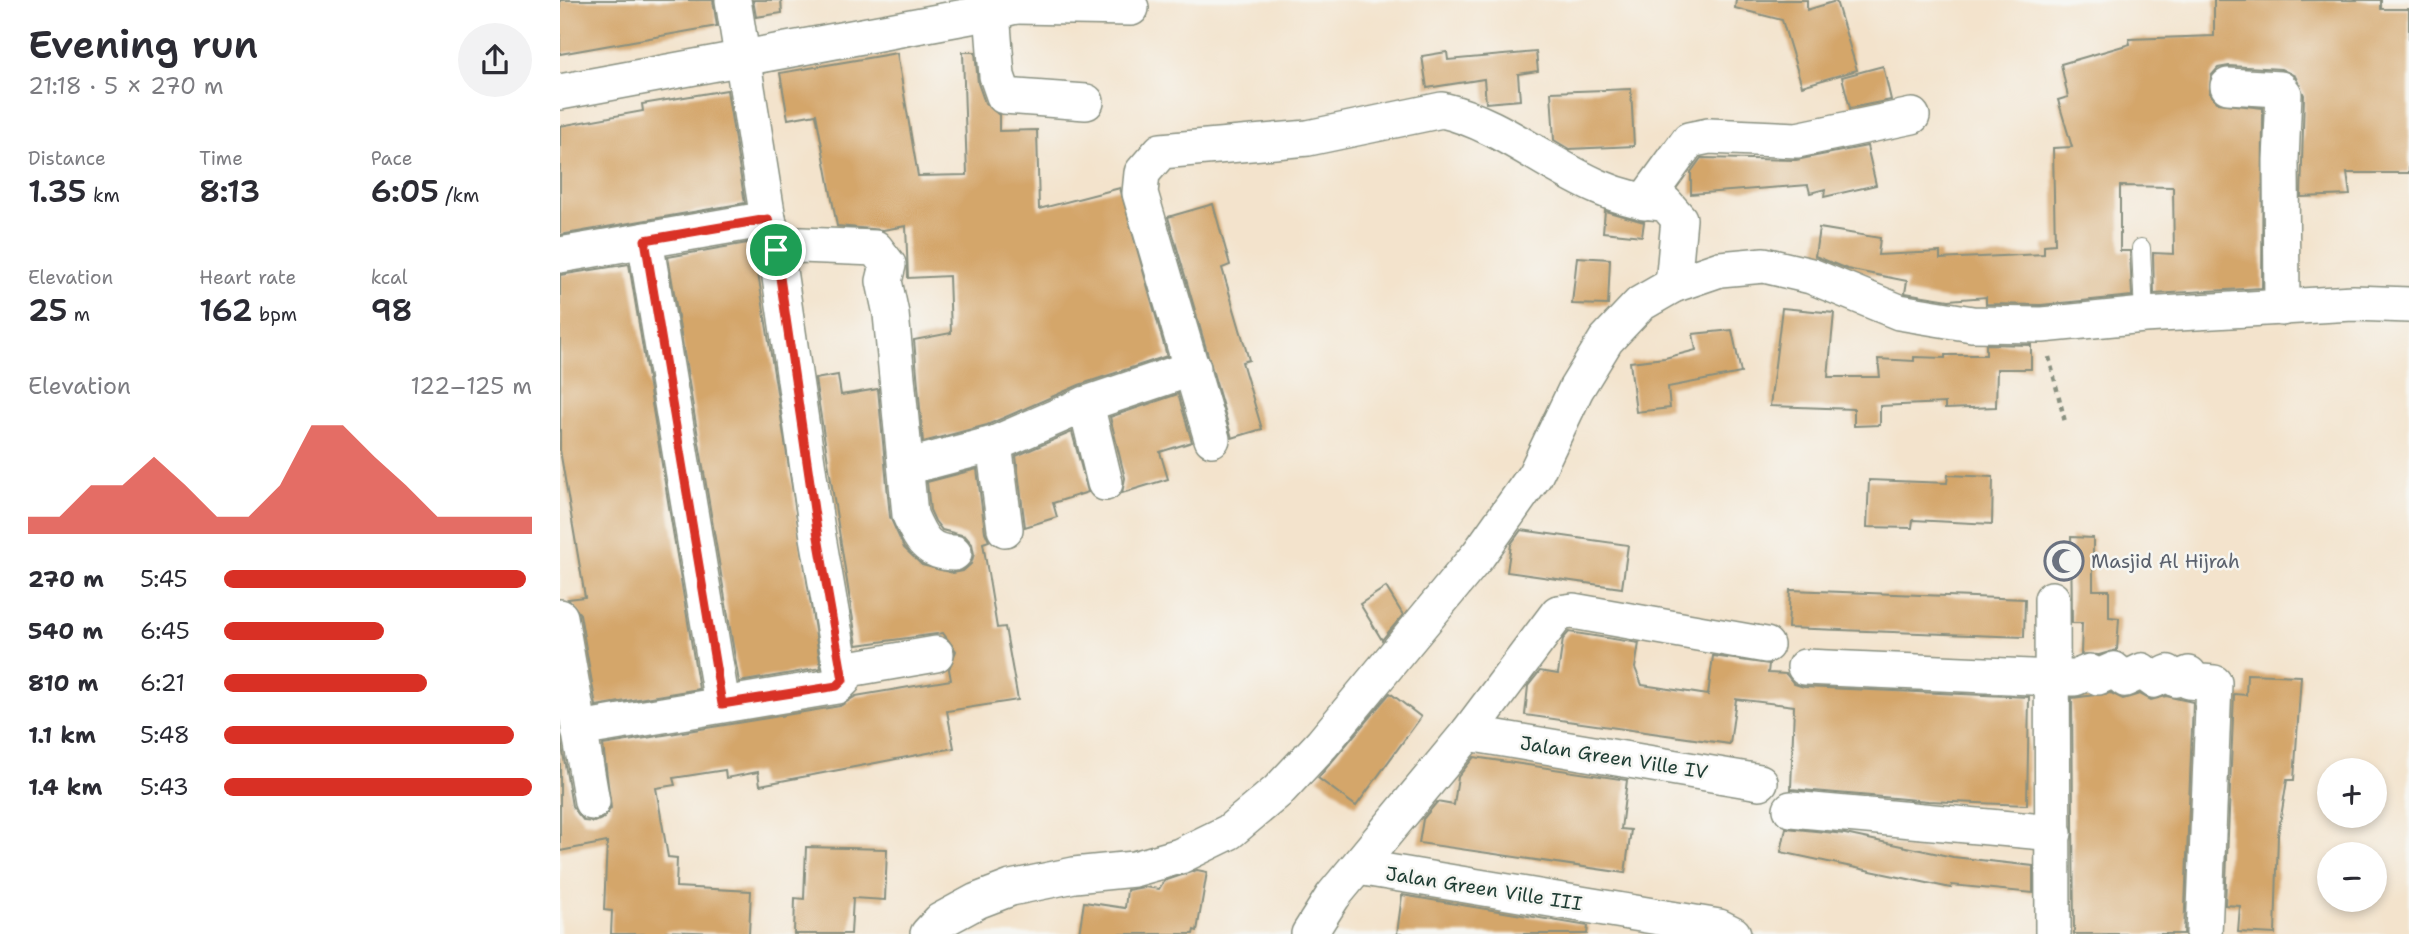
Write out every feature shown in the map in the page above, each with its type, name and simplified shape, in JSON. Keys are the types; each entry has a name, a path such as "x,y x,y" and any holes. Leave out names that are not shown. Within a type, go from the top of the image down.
{"street":[{"path":"579,729 837,686 843,680 733,0"},
{"path":"1009,6 997,76 1004,96 1086,102"},
{"path":"560,92 743,60 1009,6 1131,8"},
{"path":"2228,86 2280,89 2284,94 2281,160 2282,308"},
{"path":"1212,439 1139,193 1142,173 1161,151 1308,138 1442,110 1465,115 1576,177 1644,202 1665,203 1679,219 1673,285"},
{"path":"1644,202 1689,140 1709,136 1797,140 1912,116"},
{"path":"560,255 645,240 772,234 801,245 875,248 888,265 884,281 891,314 909,515 923,542 938,553 954,553"},
{"path":"645,240 722,704"},
{"path":"928,934 940,921 977,901 1011,888 1074,875 1134,869 1180,856 1228,832 1278,792 1362,696 1495,531 1535,475 1576,389 1606,340 1640,304 1673,285 1720,269 1764,265 1811,276 1911,314 1972,324 2042,325 2144,315 2353,303 2409,305"},
{"path":"906,467 994,443 1086,404 1193,368"},
{"path":"1086,404 1105,483"},
{"path":"994,443 1005,529"},
{"path":"2052,598 2136,679 2204,934"},
{"path":"1309,934 1333,896 1468,733 1558,613 1573,611 1766,645"},
{"path":"560,617 592,802"},
{"path":"843,670 936,654"},
{"path":"1805,667 2136,679"},
{"path":"2053,934 2054,833 2136,679"},
{"name":"Jalan Green Ville IV","path":"1468,733 1760,782"},
{"path":"1791,810 2054,833"},
{"name":"Jalan Green Ville III","path":"1358,867 1719,927 1733,934"}],"lane":[{"path":"2141,248 2144,315"}],"path":[{"path":"2042,325 2065,422"}],"building":[{"path":"560,0 713,0 717,26 560,54"},
{"path":"753,0 781,0 782,13 756,17"},
{"path":"1736,0 1807,0 1807,10 1836,1 1857,70 1802,86 1782,20 1735,8"},
{"path":"2214,0 2381,0 2381,9 2409,9 2409,173 2347,173 2350,195 2301,197 2304,95 2295,76 2281,69 2229,66 2218,68 2211,76 2210,94 2218,103 2263,108 2262,288 2154,294 2153,253 2174,254 2173,187 2120,186 2120,251 2130,251 2132,296 2041,305 1986,304 1986,297 1949,300 1905,293 1907,281 1847,269 1815,256 1819,228 1880,238 1878,255 1940,252 1940,259 2044,254 2044,245 2055,244 2053,148 2072,147 2058,100 2068,97 2061,64 2130,44 2129,39 2214,36"},
{"path":"963,52 975,52 978,83 985,103 999,115 999,131 1037,130 1039,209 1120,188 1167,356 1079,385 987,425 923,442 914,340 951,333 949,276 908,278 906,226 883,230 837,226 816,114 788,119 780,73 897,53 918,176 967,175"},
{"path":"1447,52 1448,60 1536,52 1538,71 1518,74 1520,100 1486,103 1484,79 1427,88 1422,56"},
{"path":"1883,66 1891,100 1850,108 1842,77"},
{"path":"1631,89 1634,146 1569,149 1554,140 1551,92"},
{"path":"727,90 745,203 560,235 560,126 643,111 642,104"},
{"path":"1867,146 1876,185 1824,197 1825,189 1810,193 1808,185 1691,194 1691,172 1701,158 1796,160"},
{"path":"1213,204 1230,265 1222,268 1249,360 1242,362 1262,429 1232,438 1168,217"},
{"path":"1605,211 1644,222 1642,236 1603,232"},
{"path":"753,242 821,668 739,682 668,257"},
{"path":"1577,257 1610,259 1608,305 1572,304"},
{"path":"629,264 699,689 596,706 580,614 568,599 585,597 560,450 560,275"},
{"path":"1782,308 1834,313 1828,377 1880,377 1878,359 1914,361 1914,357 1986,355 1986,344 2031,345 2031,369 1997,369 1996,407 1945,409 1945,403 1880,406 1880,425 1854,426 1854,409 1770,406"},
{"path":"1732,330 1741,373 1668,387 1670,408 1636,412 1630,362 1665,358 1696,350 1693,334"},
{"path":"838,375 841,395 878,389 890,517 904,548 922,565 953,573 963,571 971,564 974,554 972,544 965,536 942,530 935,521 930,510 927,482 977,469 985,532 989,541 983,543 997,628 1005,627 1018,700 947,711 954,748 760,785 758,772 726,778 725,770 673,778 675,785 656,788 668,857 677,858 676,887 751,891 749,934 666,931 666,934 611,934 612,911 604,910 607,842 560,851 560,735 572,806 584,821 595,822 604,818 611,808 603,745 840,706 856,696 951,680 949,669 956,651 943,633 857,645 815,379"},
{"path":"1178,394 1192,442 1160,452 1168,479 1122,493 1125,478 1110,417"},
{"path":"1072,432 1088,492 1053,503 1057,517 1025,527 1016,456"},
{"path":"1948,475 1993,477 1992,524 1913,520 1912,528 1867,527 1869,480 1947,483"},
{"path":"1521,530 1628,545 1622,588 1507,572 1511,544"},
{"path":"2071,537 2093,538 2093,590 2109,590 2109,617 2119,618 2117,650 2099,655 2081,654 2082,623 2072,623"},
{"path":"1386,587 1403,615 1382,640 1360,604"},
{"path":"1790,590 2025,599 2024,637 1788,628"},
{"path":"1569,632 1639,643 1635,668 1642,685 1708,695 1713,656 1769,664 1768,673 1786,674 1794,684 1804,687 2029,697 2027,805 1928,801 1791,789 1794,706 1736,699 1730,744 1525,715 1528,686 1540,671 1558,674 1563,639"},
{"path":"2247,674 2301,676 2294,780 2287,780 2278,835 2275,934 2238,932 2240,906 2225,905 2234,694 2246,695"},
{"path":"1390,693 1421,717 1356,806 1318,778"},
{"path":"2111,693 2123,699 2140,694 2151,700 2166,696 2193,702 2184,934 2074,934 2072,698"},
{"path":"1474,757 1627,780 1621,829 1631,830 1625,873 1419,843 1423,819 1437,802 1454,805 1458,777"},
{"path":"1786,828 1845,834 1953,857 2033,866 2033,893 1952,885 1951,888 1781,852"},
{"path":"806,847 887,849 885,900 853,898 851,934 794,934 795,898 804,899"},
{"path":"1197,870 1207,872 1197,931 1194,930 1193,934 1079,934 1084,902 1125,908 1127,890 1144,887 1159,889 1164,881"},
{"path":"1402,895 1588,926 1587,934 1397,934"}],"place":[{"name":"Masjid Al Hijrah","path":"2064,561"}],"route":[{"path":"768,219 776,250 818,537 843,680 837,686 722,704 645,240 768,219"}]}
